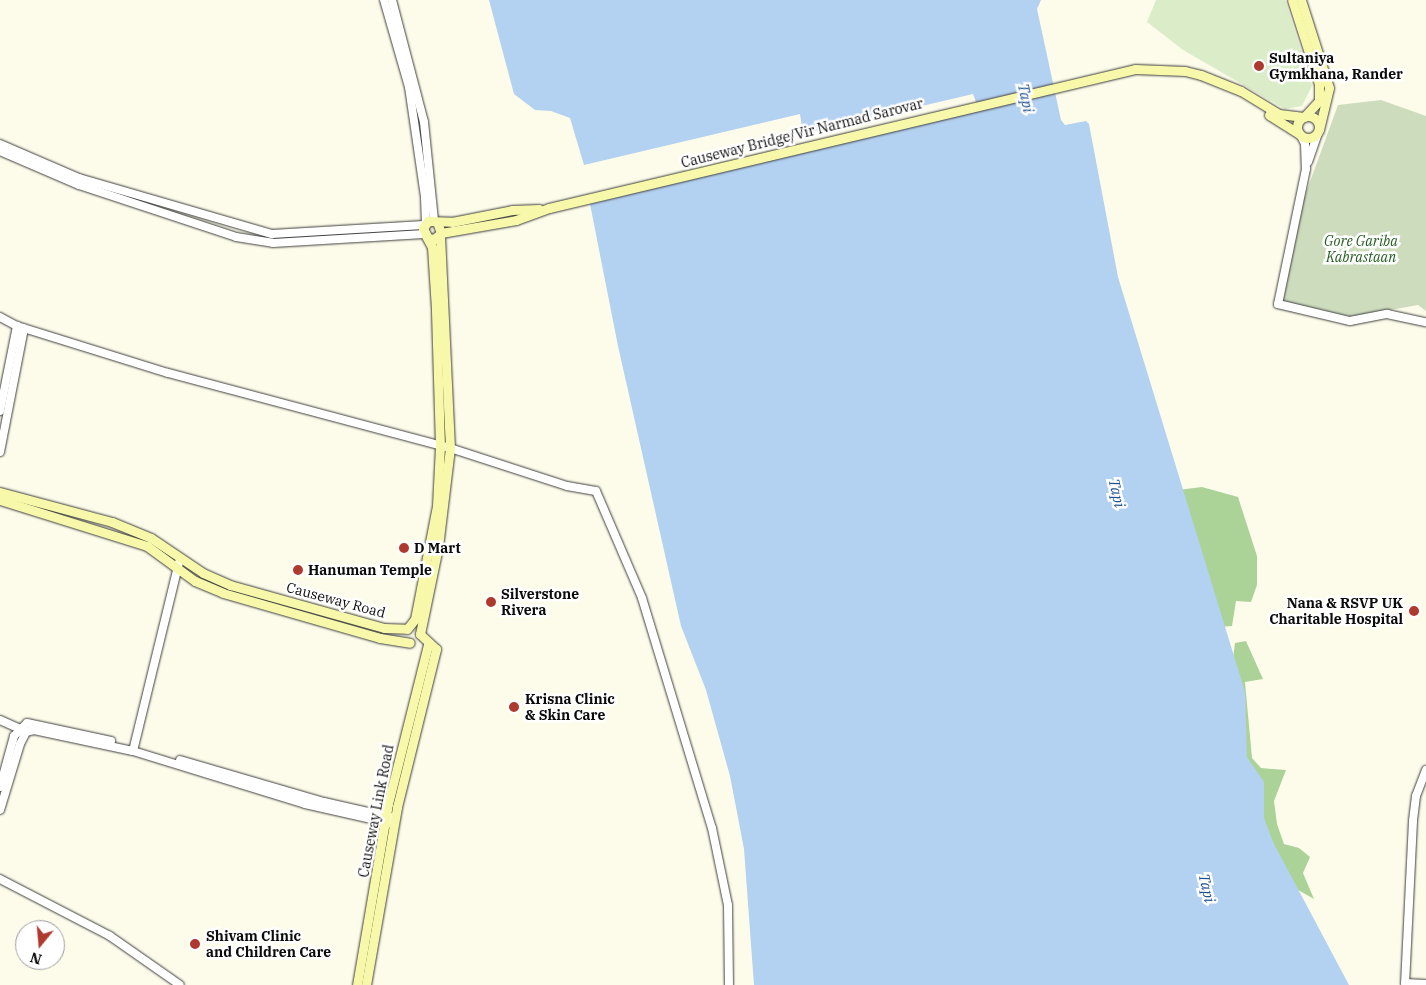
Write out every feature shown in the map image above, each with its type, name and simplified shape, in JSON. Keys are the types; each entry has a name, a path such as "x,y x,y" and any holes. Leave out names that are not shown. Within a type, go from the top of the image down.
{"main road":[{"path":"1292,0 1319,84 1319,100 1298,124 1300,134"},
{"path":"1232,88 1239,96 1300,134 1309,138 1319,130 1329,88 1300,0"},
{"name":"Causeway Bridge/Vir Narmad Sarovar","path":"549,208 1060,85 1135,69 1185,71 1232,88"},
{"path":"1232,88 1279,114 1317,120 1319,130"},
{"path":"428,227 512,210 549,208"},
{"path":"428,227 434,239 440,234 516,220 549,208"},
{"path":"428,227 440,234"},
{"path":"428,227 432,247 436,309 440,446 437,506 415,619 407,629 405,638 411,643 417,641 420,634 438,547 450,448 440,234"},
{"name":"Causeway Road","path":"0,492 112,522 151,538 203,573 230,585 384,628 407,629"},
{"name":"Causeway Road","path":"0,500 147,546 178,569 223,593 380,638 432,647"},
{"path":"407,629 414,628 432,647"},
{"name":"Causeway Link Road","path":"357,985 390,820 432,647"},
{"path":"366,985 390,820"}],"street":[{"path":"384,0 409,88 428,227"},
{"path":"392,0 424,122 428,227"},
{"path":"1319,130 1306,169 1278,304 1350,322 1387,314 1426,322"},
{"path":"1300,134 1305,144 1306,169"},
{"path":"0,144 79,178 272,234 360,227 428,227"},
{"path":"0,151 80,185 246,239 273,242 428,227"},
{"path":"246,239 247,228"},
{"path":"0,317 20,327 168,373 450,448 599,494 642,598 712,828 728,906 729,985"},
{"path":"0,411 20,327"},
{"path":"0,452 20,327"},
{"path":"133,749 180,558"},
{"path":"0,720 23,730 34,730 133,749 305,804 390,820"},
{"path":"0,787 23,730"},
{"path":"0,810 23,730"},
{"path":"1426,770 1416,796 1413,821 1405,983 1426,984"},
{"path":"0,879 110,936 180,985"}],"green space":[{"name":"Sultaniya Gymkhana, Rander","path":"1156,0 1285,0 1312,86 1302,106 1285,109 1183,50 1147,22"},
{"name":"Gore Gariba Kabrastaan","path":"1381,100 1426,116 1426,311 1418,305 1351,317 1283,301 1304,198 1338,105"},
{"path":"1202,487 1238,497 1257,556 1257,585 1251,602 1236,601 1232,626 1219,627 1178,490"},
{"path":"1246,641 1263,679 1245,682 1252,758 1261,768 1286,770 1274,801 1277,824 1284,844 1299,848 1310,857 1303,873 1314,899 1293,887 1233,755 1229,687 1235,643"}],"water":[{"name":"Tapi","path":"489,0 1041,0 1037,9 1061,120 1065,125 1086,121 1089,124 1118,277 1245,692 1247,757 1264,782 1264,818 1273,842 1349,985 754,985 744,849 730,776 706,690 681,626 618,346 590,204 979,110 973,94 803,134 800,114 584,165 570,118 551,111 535,110 514,94"}],"place":[{"name":"Sultaniya Gymkhana, Rander","path":"1259,66"},
{"name":"D Mart","path":"404,548"},
{"name":"Hanuman Temple","path":"298,570"},
{"name":"Silverstone Rivera","path":"491,602"},
{"name":"Nana & RSVP UK Charitable Hospital","path":"1414,611"},
{"name":"Krisna Clinic & Skin Care","path":"514,707"},
{"name":"Shivam Clinic and Children Care","path":"195,944"}]}
